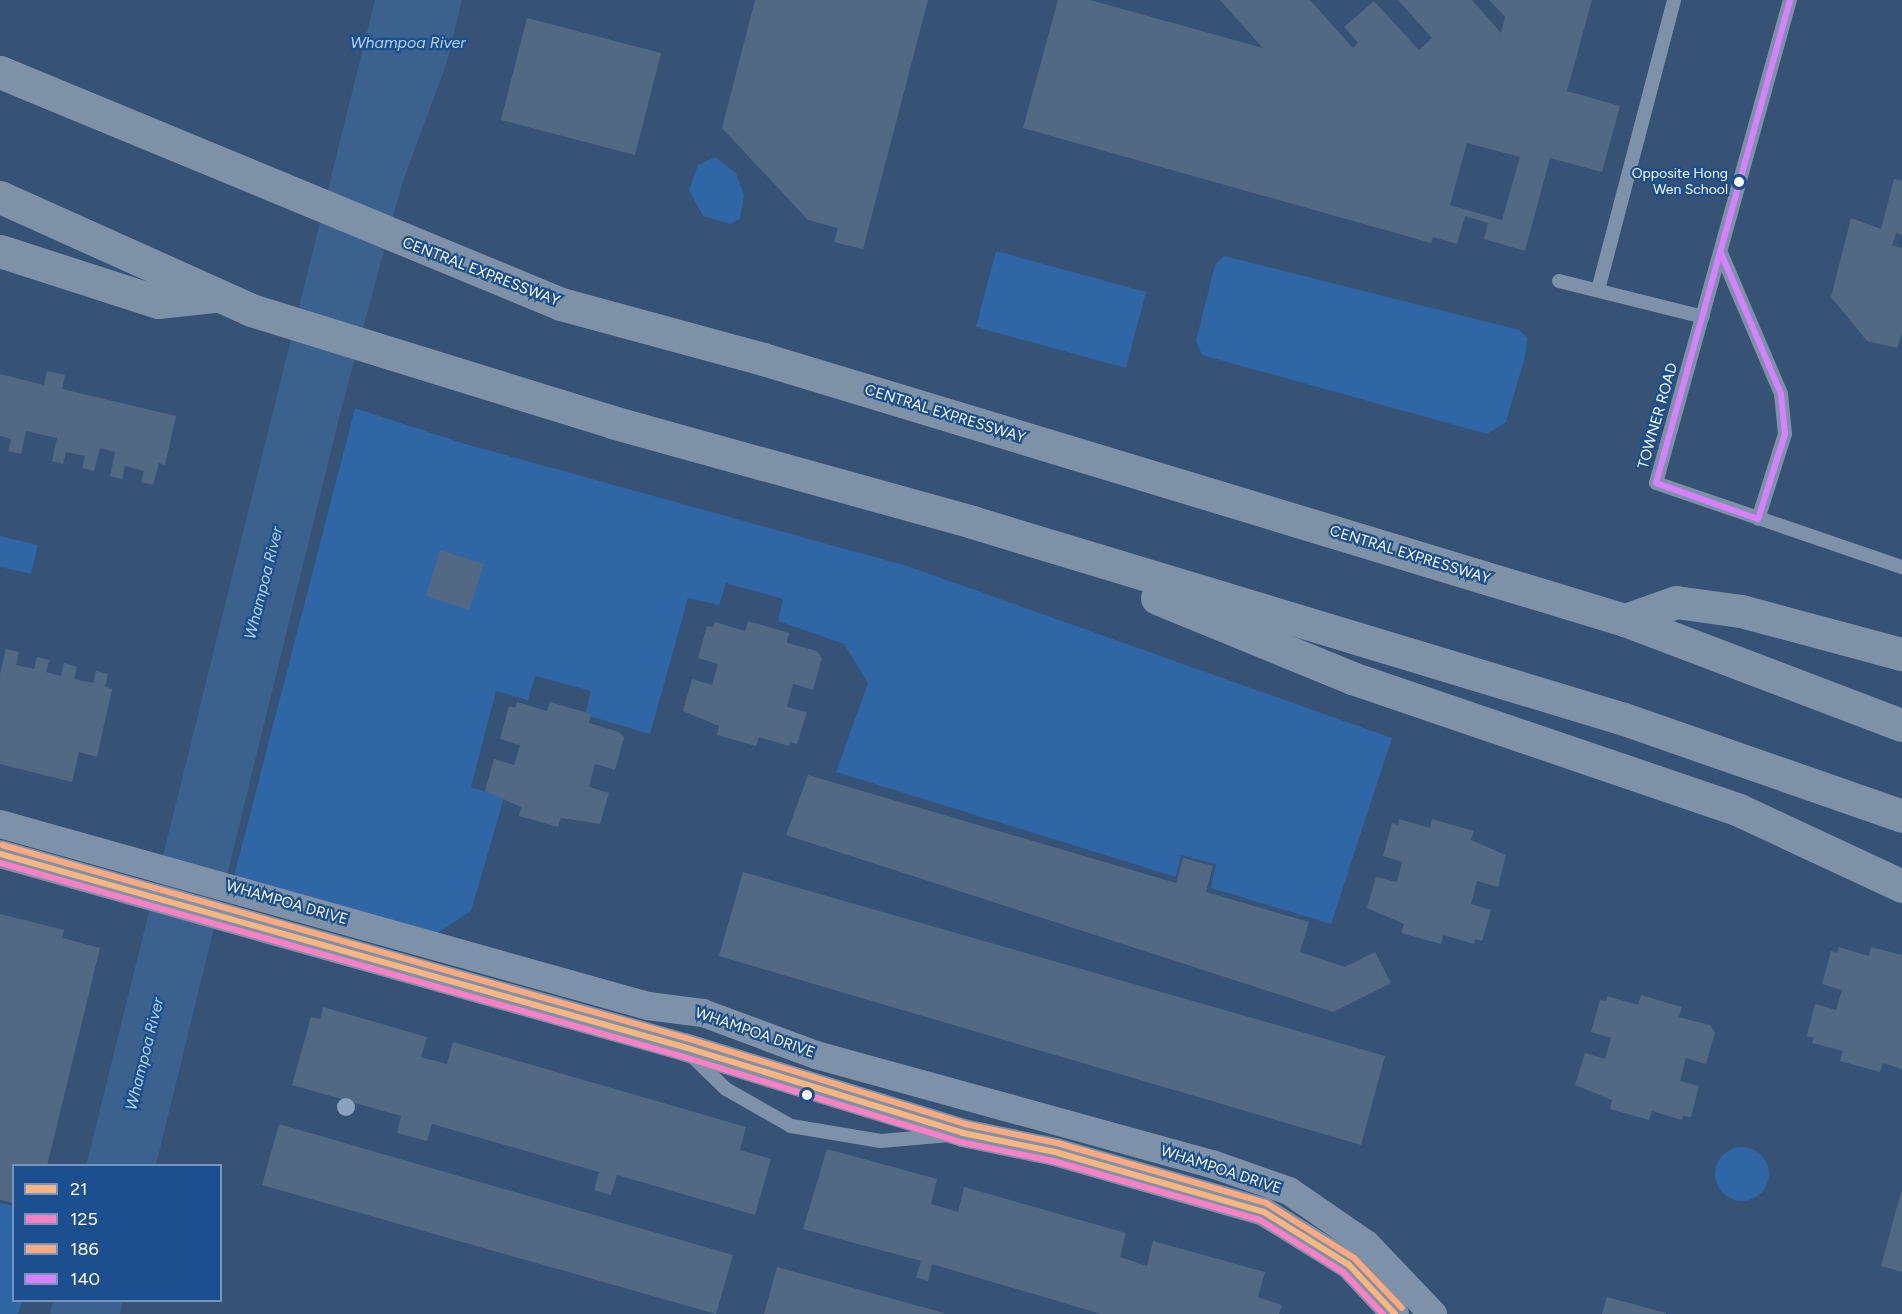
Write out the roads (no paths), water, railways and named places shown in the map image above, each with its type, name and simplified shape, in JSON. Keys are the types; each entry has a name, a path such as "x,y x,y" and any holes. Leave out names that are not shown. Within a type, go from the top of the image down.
{"highway":[{"name":"CENTRAL EXPRESSWAY","path":"0,72 464,268 561,304 763,359 1625,620 1902,725"},
{"path":"0,197 215,296 251,310 612,422 972,522 1624,719 1902,816"},
{"path":"0,251 158,302 215,296"},
{"path":"972,522 1352,678 1740,810 1902,886"},
{"path":"1625,620 1676,602 1741,611 1902,654"}],"street":[{"name":"WHAMPOA DRIVE","path":"4,820 111,855 648,1006 703,1013 816,1054 1223,1168 1289,1191 1366,1244 1433,1314"},
{"name":"WHAMPOA DRIVE","path":"0,854 684,1047 963,1133 1055,1152 1264,1212 1349,1264 1395,1314"}],"lane":[{"path":"1598,290 1674,0"},
{"name":"TOWNER ROAD","path":"1790,0 1656,483 1902,567"},
{"path":"1721,253 1781,394 1785,434 1758,519"},
{"path":"1559,281 1703,317"},
{"path":"684,1047 726,1089 790,1126 881,1141 963,1133"}],"water":[{"name":"Whampoa River","path":"375,0 462,0 447,62 402,184 341,410 156,1164 86,1164"},
{"path":"53,1302 123,1302 120,1314 50,1314"}],"place":[{"name":"Opposite Hong Wen School","path":"1739,182"}]}
